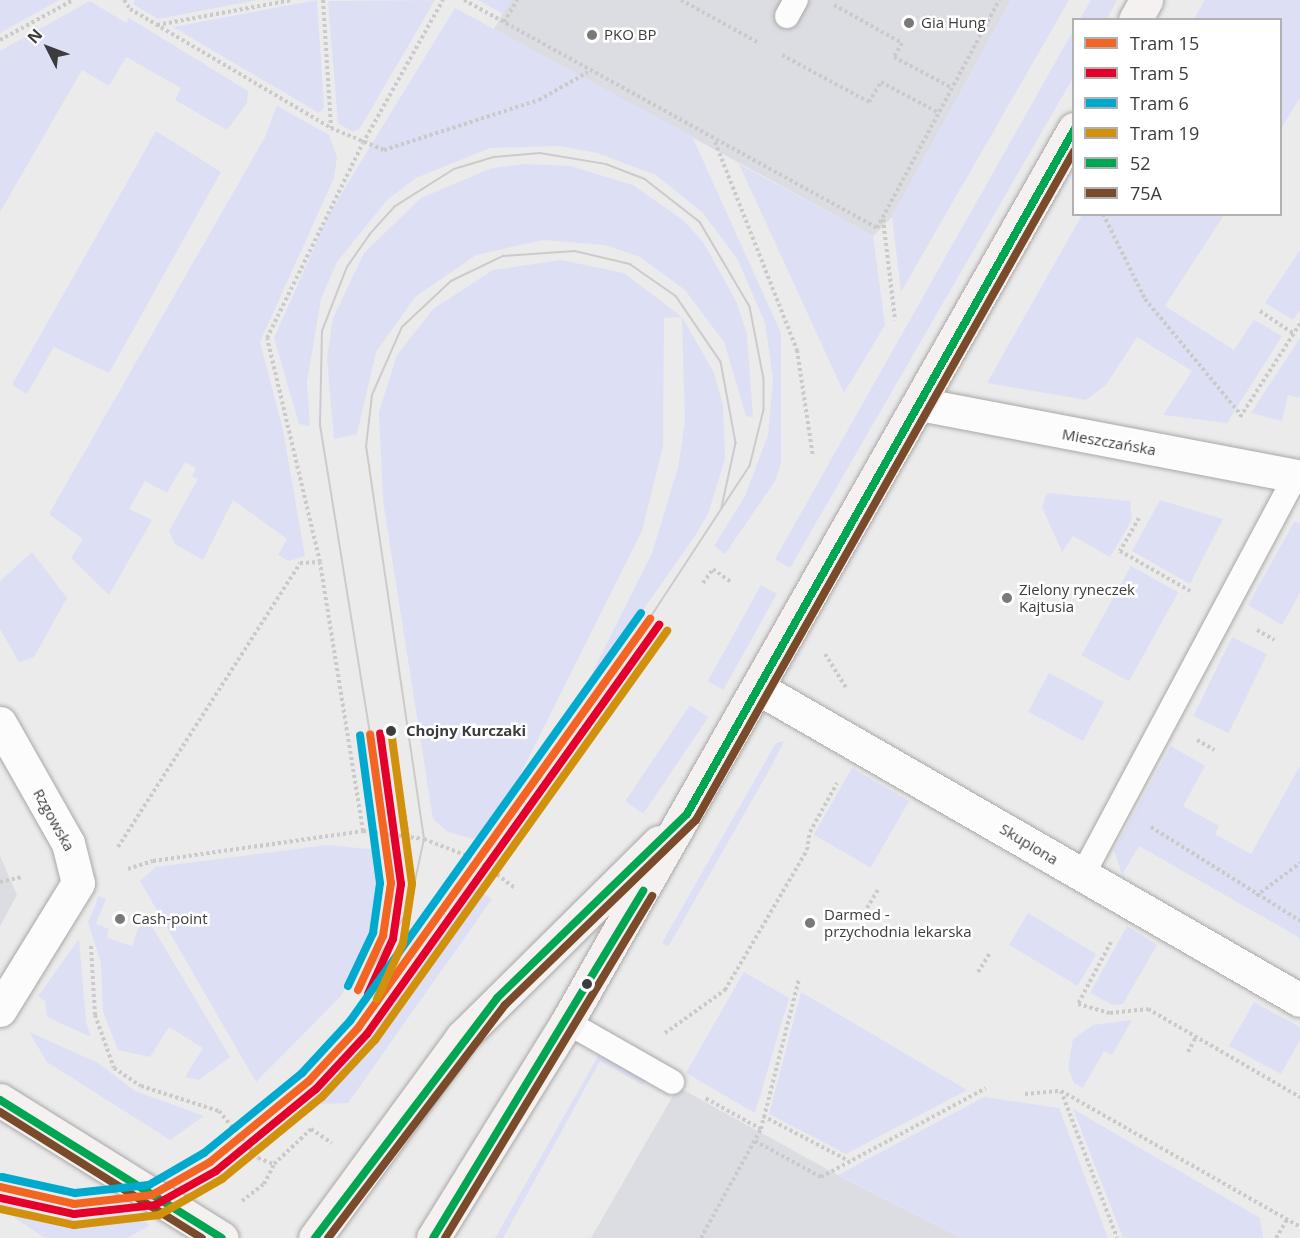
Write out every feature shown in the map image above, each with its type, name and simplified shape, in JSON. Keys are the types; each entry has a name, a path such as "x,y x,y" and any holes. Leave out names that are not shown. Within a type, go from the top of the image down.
{"street":[{"path":"1136,18 1146,0"},
{"path":"434,1238 567,1023 1072,133"},
{"name":"Mieszczańska","path":"919,404 1298,477"},
{"name":"Skupiona","path":"758,688 1300,1000"},
{"name":"Rzgowska","path":"0,723 77,863 78,883 69,905 0,1010"},
{"path":"315,1238 497,998 687,814"},
{"path":"0,1100 222,1238"}],"lane":[{"path":"1082,876 1298,477"},
{"path":"567,1023 672,1082"}],"path":[{"path":"0,40 73,0"},
{"path":"124,0 157,25 331,128 384,150 539,100 588,72"},
{"path":"157,25 292,0"},
{"path":"323,0 331,128"},
{"path":"363,831 320,562 267,338 363,143 443,0"},
{"path":"464,0 588,72 877,228 999,0"},
{"path":"504,22 517,0"},
{"path":"681,0 762,45"},
{"path":"830,0 902,43 894,57 952,88"},
{"path":"772,50 869,102 880,82 939,113"},
{"path":"715,142 797,350 813,457"},
{"path":"1104,216 1145,299 1241,415"},
{"path":"883,218 895,320"},
{"path":"1260,311 1294,334"},
{"path":"1235,425 1300,324"},
{"path":"1139,518 1120,551 1275,640"},
{"path":"118,847 300,563 320,562"},
{"path":"703,583 713,569 732,583"},
{"path":"1121,802 1256,896 1300,921"},
{"path":"405,815 408,837"},
{"path":"128,869 153,861 363,831 408,837 478,860 516,889"},
{"path":"496,874 518,843"},
{"path":"661,1035 725,990 807,850"},
{"path":"1256,896 1300,863"},
{"path":"0,882 21,877"},
{"path":"867,908 878,890"},
{"path":"1131,904 1078,1004 1110,1013 1148,1009 1300,1097"},
{"path":"69,905 91,947 96,1015 114,1068 141,1086 219,1112 258,1158 274,1164 311,1129 366,1170"},
{"path":"978,972 990,953"},
{"path":"701,1238 761,1129 799,979"},
{"path":"1188,1052 1196,1037"},
{"path":"755,1141 821,1177 986,1088"},
{"path":"1061,1091 1117,1238"},
{"path":"1025,1094 1061,1091 1300,1227"},
{"path":"702,1096 761,1129"},
{"path":"763,1116 849,1161"},
{"path":"1276,1238 1287,1220"}],"shaded area":[{"path":"0,0 59,0 0,33"},
{"path":"135,0 257,0 158,19 133,4"},
{"path":"317,0 324,107 319,113 173,27"},
{"path":"435,0 360,128 353,132 338,123 328,1"},
{"path":"478,0 511,0 503,14"},
{"path":"510,0 1011,0 892,217 873,236 494,29"},
{"path":"1011,0 1069,0 901,292 892,217"},
{"path":"1091,0 1117,0 1108,18 1081,18"},
{"path":"1205,0 1300,0 1300,98 1282,126 1282,18 1195,18"},
{"path":"90,1 126,23 129,18 248,91 247,103 227,130 175,100 181,88 126,57 109,86 82,70 0,212 0,51"},
{"path":"455,8 692,136 781,333 781,463 775,481 725,554 714,546 745,496 768,435 773,379 765,323 738,260 703,213 656,175 597,153 559,146 490,148 416,178 387,200 337,262 321,299 307,382 310,426 299,424 274,338 329,214"},
{"path":"1072,33 1072,80 790,568 775,559"},
{"path":"277,106 329,135 337,157 334,178 260,342 283,430 305,556 289,561 278,555 287,539 233,500 203,560 175,544 169,531 198,479 192,476 196,468 185,462 167,493 145,481 129,509 152,520 109,595 71,558 83,539 49,514 265,137"},
{"path":"156,131 221,172 109,373 54,347 27,394 12,385"},
{"path":"525,164 570,166 633,185 683,220 703,242 736,301 747,334 753,417 746,416 724,342 685,290 640,257 605,245 543,240 476,255 415,297 376,352 357,434 334,439 327,358 333,318 364,253 421,198 492,168"},
{"path":"739,164 873,236 885,325 844,393"},
{"path":"1081,216 1223,216 1165,306 1234,350 1254,320 1282,336 1227,423 1163,415 1192,371 1137,337 1106,385 1086,400 987,383"},
{"path":"1300,250 1300,310 1293,320 1265,303"},
{"path":"561,260 624,273 682,317 664,318 663,446 642,531 511,793 485,832 473,839 448,832 433,819 383,501 379,412 397,355 433,309 493,270"},
{"path":"682,317 714,373 723,405 725,459 708,514 693,539 576,705 652,553 678,468 685,422"},
{"path":"1300,338 1300,398 1288,395 1282,421 1251,413"},
{"path":"1047,493 1130,501 1132,520 1110,557 1073,536 1062,552 1042,507"},
{"path":"1160,500 1223,519 1190,584 1132,551"},
{"path":"1294,522 1300,523 1300,593 1282,625 1248,605"},
{"path":"32,552 67,598 34,657 19,662 0,629 0,581"},
{"path":"1131,566 1178,592 1129,681 1082,655"},
{"path":"761,585 777,594 723,690 708,681"},
{"path":"1232,637 1267,654 1228,733 1193,716"},
{"path":"1049,673 1104,702 1083,741 1028,712"},
{"path":"690,705 708,717 643,813 625,801"},
{"path":"784,741 668,947 662,943 776,743"},
{"path":"1171,746 1205,766 1183,806 1219,826 1215,834 1251,854 1300,766 1300,938 1139,846 1122,875 1114,850"},
{"path":"852,768 909,801 871,868 814,835"},
{"path":"327,845 379,850 378,909 372,936 341,996 256,1082 140,881 156,867"},
{"path":"0,856 17,895 0,926"},
{"path":"472,887 492,899 348,1103 294,1105 351,1052"},
{"path":"99,896 106,899 96,924 109,929 107,938 132,946 144,913 230,1057 199,1080 185,1077 203,1048 169,1027 150,1057 118,1050 103,1012 101,963 88,922"},
{"path":"1028,913 1097,954 1078,986 1009,945"},
{"path":"1127,926 1157,945 1123,1004 1113,1005 1090,993"},
{"path":"79,939 86,1022 91,1037 47,1017 45,1001 38,996"},
{"path":"744,972 789,998 755,1113 686,1073"},
{"path":"801,992 967,1090 846,1154 769,1114"},
{"path":"1254,1002 1300,1027 1300,1040 1281,1074 1229,1046"},
{"path":"1132,1020 1112,1055 1104,1051 1083,1088 1074,1083 1068,1068 1073,1039 1093,1025"},
{"path":"29,1032 98,1063 135,1091 204,1116 170,1140 47,1062"},
{"path":"602,1049 648,1075 643,1085 600,1061 503,1238 495,1238"},
{"path":"678,1087 845,1179 961,1238 591,1238"},
{"path":"984,1097 1059,1108 1108,1238 961,1238 838,1175"},
{"path":"1073,1109 1260,1218 1263,1238 1123,1238"},
{"path":"0,1202 51,1217 90,1221 127,1210 150,1225 128,1238 45,1238 0,1208"}],"tram line":[{"path":"370,734 320,425 322,331 347,267 369,235 394,207 454,169 494,157 540,153 606,164 645,179 700,222 750,307 764,379 764,410 750,466 650,619"},
{"path":"359,989 409,909 424,839 366,447 372,395 402,327 451,281 503,256 575,251 630,264 676,296 721,362 736,443 722,507"},
{"name":"6","path":"2,1177 75,1193 149,1185 204,1153 302,1073 350,1021 641,613"},
{"name":"15","path":"0,1187 74,1204 152,1195 210,1162 309,1081 358,1028 650,619"},
{"name":"5","path":"0,1198 74,1214 155,1205 216,1171 316,1089 367,1034 659,625"},
{"name":"19","path":"0,1209 74,1225 159,1215 222,1179 322,1097 375,1040 667,631"},
{"name":"19","path":"377,999 403,943 412,884 391,731"},
{"name":"5","path":"368,994 393,939 401,884 380,733"},
{"name":"15","path":"358,990 383,936 391,883 370,734"},
{"name":"6","path":"348,986 373,933 380,883 360,735"}],"transit line":[{"name":"52","path":"315,1238 497,998 687,814 1072,134"},
{"name":"75A","path":"328,1238 505,1005 696,820 1072,155"},
{"name":"52","path":"433,1238 643,891"},
{"name":"75A","path":"445,1238 652,896"},
{"name":"52","path":"0,1100 222,1238"},
{"name":"75A","path":"0,1112 202,1238"}],"place":[{"name":"Gia Hung","path":"909,23"},
{"name":"PKO BP","path":"592,35"},
{"name":"Zielony ryneczek Kajtusia","path":"1007,598"},
{"name":"Chojny Kurczaki","path":"391,731"},
{"name":"Cash-point","path":"120,919"},
{"name":"Darmed - przychodnia lekarska","path":"810,923"}]}
